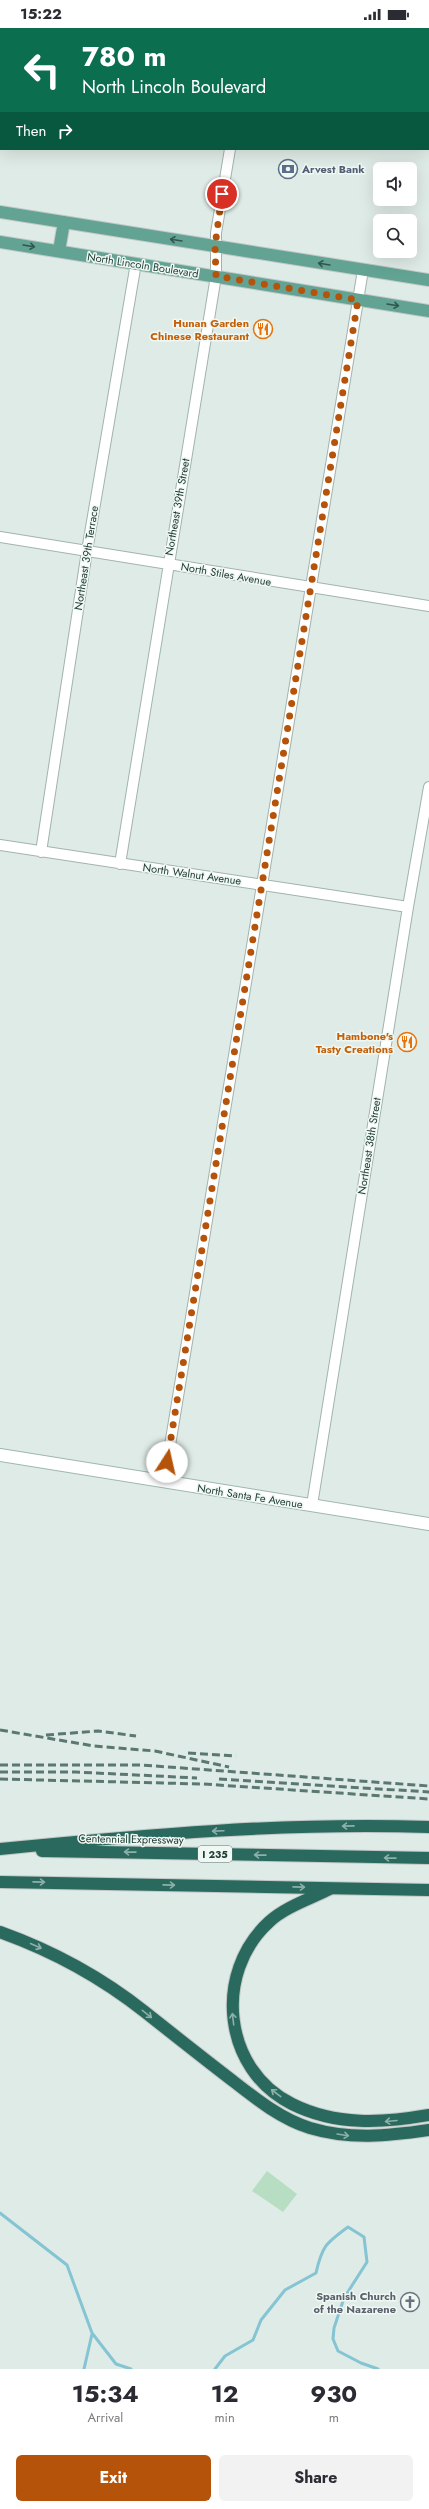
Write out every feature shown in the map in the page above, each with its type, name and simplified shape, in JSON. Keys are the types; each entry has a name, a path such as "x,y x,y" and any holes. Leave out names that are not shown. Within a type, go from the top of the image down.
{"highway":[{"path":"0,1850 155,1833 342,1826 429,1827"},
{"name":"Centennial Expressway","path":"0,1850 429,1858"},
{"path":"0,1882 429,1890"},
{"path":"333,1888 289,1908 270,1921 249,1945 237,1972 232,2000 234,2026 242,2050 252,2069 262,2082 292,2104 310,2111 329,2116 371,2122 429,2114"},
{"path":"0,1932 52,1953 98,1978 129,2000 251,2095 289,2119 309,2128 351,2136 379,2137 429,2130"}],"main road":[{"path":"0,212 429,280"},
{"path":"59,251 64,222"},
{"name":"North Lincoln Boulevard","path":"0,242 429,311"},
{"name":"North Santa Fe Avenue","path":"0,1456 429,1524"}],"street":[{"name":"Northeast 39th Street","path":"120,864 167,564 216,276 215,246 230,150"},
{"name":"Northeast 39th Terrace","path":"41,852 87,551 136,263"},
{"path":"164,1482 261,884 312,588 362,270"},
{"name":"North Stiles Avenue","path":"0,537 429,606"},
{"name":"Northeast 38th Street","path":"312,1506 408,907 429,787"},
{"name":"North Walnut Avenue","path":"0,845 408,907"}],"green space":[{"path":"267,2171 297,2194 283,2212 252,2191"}],"waterway":[{"path":"0,2213 67,2265 92,2333 116,2364 131,2369"},
{"path":"215,2369 225,2356 253,2340 261,2320 285,2290 316,2273 320,2257 326,2246 348,2227 364,2237 367,2262 344,2298 334,2328 333,2339 338,2351 361,2363 378,2369"},
{"path":"84,2369 92,2334"}],"railway":[{"path":"0,1730 94,1746 155,1751 229,1767"},
{"path":"46,1735 98,1731 136,1736"},
{"path":"188,1753 236,1756"},
{"path":"0,1765 141,1765 429,1786"},
{"path":"0,1772 76,1772 197,1778"},
{"path":"0,1779 203,1784 429,1799"},
{"path":"219,1779 429,1792"}],"place":[{"name":"Arvest Bank","path":"288,169"},
{"name":"Hunan Garden Chinese Restaurant","path":"263,329"},
{"name":"Hambone's Tasty Creations","path":"407,1042"},
{"name":"Spanish Church of the Nazarene","path":"410,2302"}],"route":[{"path":"167,1462 261,884 312,588 358,300 216,276 215,246 222,194"}]}
